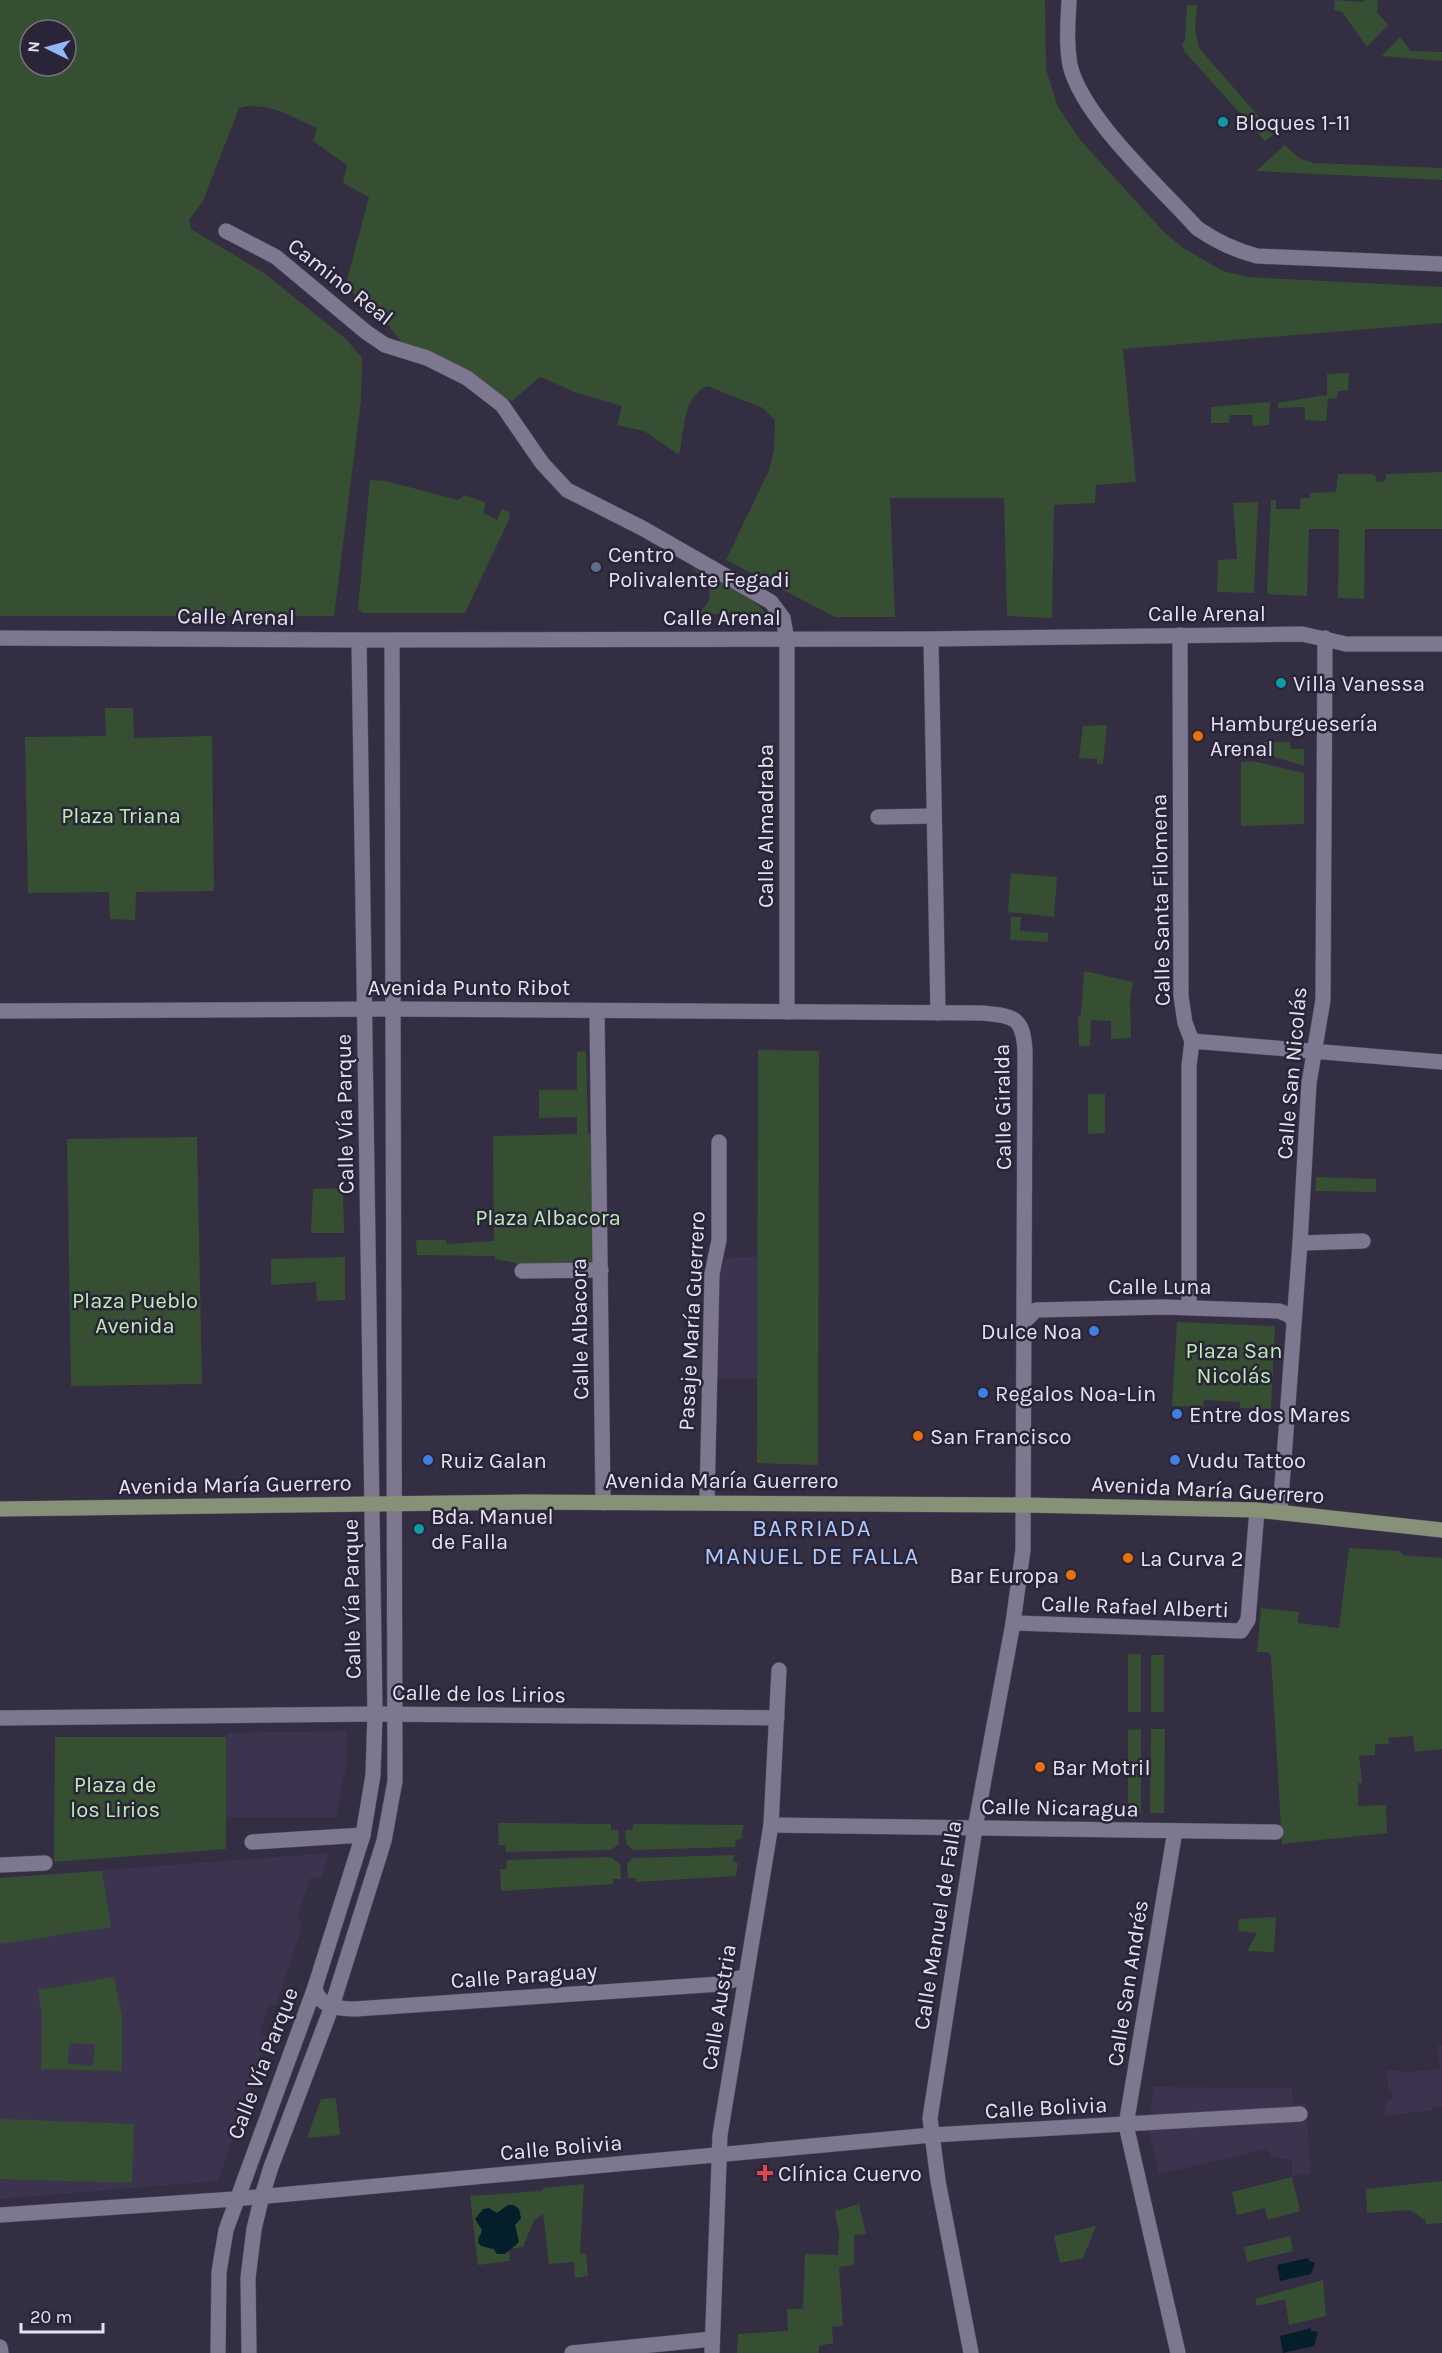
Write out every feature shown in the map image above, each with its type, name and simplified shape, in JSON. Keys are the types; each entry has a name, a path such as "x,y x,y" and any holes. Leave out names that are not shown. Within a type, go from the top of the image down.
{"main road":[{"name":"Avenida María Guerrero","path":"0,1509 707,1502 1025,1504 1257,1510 1442,1530"}],"street":[{"path":"1068,0 1067,41 1070,65 1078,87 1095,117 1197,228 1233,250 1257,256 1442,264"},
{"name":"Camino Real","path":"226,231 276,257 366,332 385,345 427,358 467,378 502,405 542,463 567,490 654,534 771,602 783,618 787,640"},
{"name":"Calle Arenal","path":"0,638 392,641 787,640 1302,634 1346,644 1442,644"},
{"name":"Calle Santa Filomena","path":"1180,635 1181,996 1185,1023 1192,1041 1189,1066 1189,1307"},
{"name":"Calle San Nicolás","path":"1280,1512 1300,1243 1309,1083 1323,1000 1325,638"},
{"path":"931,639 938,1013"},
{"name":"Calle Vía Parque","path":"218,2353 216,2314 219,2272 226,2230 235,2199 315,1987 363,1835 373,1775 375,1714 359,640"},
{"name":"Calle Almadraba","path":"787,640 787,1012"},
{"name":"Calle Vía Parque","path":"249,2353 248,2278 254,2229 262,2196 270,2167 332,2006 384,1841 392,1808 396,1714 392,641"},
{"path":"878,817 934,816"},
{"name":"Avenida Punto Ribot","path":"0,1011 393,1009 938,1013"},
{"name":"Calle Albacora","path":"597,1011 603,1503"},
{"name":"Calle Giralda","path":"938,1013 1006,1015 1015,1018 1023,1031 1025,1051 1025,1504"},
{"path":"1192,1041 1442,1062"},
{"name":"Pasaje María Guerrero","path":"707,1502 711,1295 718,1240 719,1142"},
{"path":"1300,1243 1363,1241"},
{"path":"522,1271 601,1270"},
{"name":"Calle Luna","path":"1026,1320 1036,1310 1189,1307 1279,1311 1289,1315 1294,1321"},
{"name":"Calle Manuel de Falla","path":"971,2353 938,2181 932,2135 932,2096 975,1828 1013,1623 1023,1550 1025,1504"},
{"name":"Calle Rafael Alberti","path":"1013,1623 1241,1631 1248,1620 1257,1510"},
{"name":"Calle Austria","path":"712,2346 720,2135 771,1825 779,1670"},
{"name":"Calle de los Lirios","path":"0,1718 396,1714 777,1718"},
{"name":"Calle Nicaragua","path":"771,1825 1276,1832"},
{"name":"Calle San Andrés","path":"1174,1831 1126,2125 1178,2353"},
{"path":"252,1842 363,1835"},
{"path":"0,1865 45,1863"},
{"name":"Calle Paraguay","path":"332,2006 355,2009 720,1984 746,1976"},
{"path":"315,1987 320,2000 332,2006"},
{"name":"Calle Bolivia","path":"0,2215 235,2199 932,2135 1300,2114"},
{"path":"572,2353 712,2346"},
{"path":"0,2347 2,2353"}],"shaded area":[{"path":"759,1257 759,1378 715,1378 717,1282 725,1258"},
{"path":"347,1731 346,1767 336,1817 226,1817 226,1733"},
{"path":"329,1853 321,1878 310,1878 297,1918 303,1924 276,2006 269,2006 263,2022 260,2033 267,2038 218,2181 0,2199 0,1878"},
{"path":"1438,2045 1442,2045 1442,2106 1433,2106 1433,2110 1385,2116 1386,2101 1392,2100 1392,2090 1388,2090 1387,2070 1407,2072 1440,2069"},
{"path":"1153,2087 1292,2088 1293,2105 1306,2104 1311,2173 1292,2177 1292,2160 1272,2157 1268,2149 1159,2174 1149,2132"}],"green space":[{"path":"0,0 1045,0 1046,70 1058,107 1081,141 1164,232 1183,248 1223,271 1248,277 1442,287 1442,323 1123,349 1136,482 1096,485 1095,503 1054,505 1052,618 1007,616 1004,498 890,498 895,617 835,617 726,560 769,470 774,449 775,420 763,408 707,386 699,391 689,406 679,455 644,431 617,425 622,406 577,393 540,377 512,401 405,347 378,312 342,285 347,280 369,197 343,183 347,165 313,141 317,128 269,108 249,106 239,108 203,201 189,220 191,229 264,273 346,339 362,358 361,401 334,616 0,616"},
{"path":"1335,0 1364,2 1365,0 1378,0 1377,12 1388,25 1367,47 1342,12 1334,10"},
{"path":"1187,5 1197,5 1195,30 1199,48 1274,134 1265,141 1184,51 1182,44 1185,41"},
{"path":"1400,37 1411,51 1442,52 1442,61 1382,56"},
{"path":"1285,145 1299,158 1313,163 1442,168 1442,180 1256,171"},
{"path":"1349,373 1348,390 1338,391 1337,398 1328,399 1326,421 1305,420 1305,407 1278,408 1278,403 1327,395 1327,374"},
{"path":"1270,402 1269,425 1253,426 1252,415 1230,415 1229,423 1211,423 1211,407"},
{"path":"1442,472 1442,529 1365,529 1364,599 1338,598 1339,529 1309,529 1307,596 1267,594 1271,500 1276,500 1276,509 1300,509 1301,498 1310,498 1310,493 1336,492 1338,474 1371,474 1375,475 1377,482 1385,481 1386,474"},
{"path":"370,480 386,481 458,500 465,495 486,503 483,513 497,520 502,509 509,512 510,517 465,613 362,613 358,609"},
{"path":"1258,502 1254,593 1217,592 1218,560 1237,559 1233,503"},
{"path":"692,568 742,593 766,614 697,614 708,602 710,591"},
{"name":"Plaza Triana","path":"105,708 133,708 134,738 212,736 214,891 136,892 135,920 110,919 109,892 28,893 25,737 106,736"},
{"path":"1107,725 1103,764 1097,764 1097,759 1079,758 1083,726"},
{"path":"1264,742 1290,742 1291,749 1304,749 1304,766 1259,752 1264,752"},
{"path":"1252,761 1304,773 1304,824 1241,826 1241,762"},
{"path":"1011,873 1057,877 1054,917 1008,912"},
{"path":"1011,917 1021,917 1020,931 1048,933 1048,942 1010,940"},
{"path":"1084,971 1133,982 1130,998 1131,1038 1111,1039 1111,1021 1091,1020 1090,1046 1079,1046 1078,1016 1081,1015"},
{"path":"758,1050 819,1051 818,1465 757,1463"},
{"name":"Plaza Albacora","path":"586,1051 588,1133 599,1133 601,1270 522,1271 516,1263 495,1259 495,1256 417,1255 416,1240 446,1240 447,1244 494,1241 493,1136 577,1134 577,1117 539,1118 539,1090 577,1090 577,1052"},
{"path":"1088,1094 1105,1094 1105,1133 1088,1134"},
{"name":"Plaza Pueblo Avenida","path":"197,1137 202,1384 71,1386 67,1139"},
{"path":"1316,1177 1376,1179 1376,1192 1315,1191"},
{"path":"343,1188 344,1233 311,1233 313,1189"},
{"path":"345,1257 345,1300 317,1301 316,1282 271,1285 271,1259"},
{"name":"Plaza San Nicolás","path":"1177,1322 1275,1326 1271,1409 1240,1408 1240,1402 1204,1400 1203,1407 1172,1406"},
{"path":"1349,1548 1400,1551 1403,1555 1442,1558 1442,1749 1415,1752 1413,1736 1388,1738 1389,1744 1375,1744 1375,1755 1359,1756 1362,1783 1358,1783 1358,1806 1386,1805 1387,1833 1282,1844 1271,1656 1268,1652 1257,1652 1261,1608 1299,1612 1298,1623 1339,1628"},
{"path":"1128,1654 1141,1654 1141,1712 1128,1712"},
{"path":"1151,1655 1164,1655 1164,1712 1151,1712"},
{"path":"1141,1729 1141,1813 1128,1813 1128,1730"},
{"path":"1151,1729 1165,1729 1164,1813 1150,1813"},
{"name":"Plaza de los Lirios","path":"55,1737 226,1737 226,1849 54,1862"},
{"path":"498,1823 611,1824 611,1830 618,1830 619,1844 611,1850 506,1852 505,1845 499,1845"},
{"path":"633,1824 744,1825 741,1839 736,1840 735,1847 633,1850 626,1844 625,1830 632,1830"},
{"path":"734,1855 733,1862 738,1863 736,1876 636,1882 636,1878 628,1878 627,1864 633,1858"},
{"path":"611,1857 620,1864 621,1879 613,1879 613,1884 501,1891 500,1869 506,1869 507,1860"},
{"path":"102,1871 111,1927 0,1944 0,1878"},
{"path":"1276,1917 1274,1952 1247,1951 1257,1933 1238,1931 1239,1919"},
{"path":"114,1977 122,2016 122,2071 41,2069 42,2015 38,1990","holes":["69,2043 95,2044 93,2066 68,2064"]},
{"path":"336,2098 340,2135 307,2138 321,2099"},
{"path":"0,2119 134,2124 132,2183 0,2179"},
{"path":"1292,2177 1300,2211 1268,2220 1265,2208 1237,2215 1232,2192"},
{"path":"1442,2181 1442,2223 1426,2224 1425,2220 1410,2210 1367,2213 1366,2189"},
{"path":"584,2184 580,2253 586,2254 588,2276 575,2278 574,2262 549,2264 543,2214 534,2220 523,2247 509,2249 510,2261 478,2265 470,2196 541,2191 544,2188","holes":["505,2207 518,2222 515,2225 516,2246 496,2250 478,2242 478,2237"]},
{"path":"859,2204 866,2234 854,2235 854,2265 839,2267 843,2326 832,2327 833,2343 819,2346 819,2353 737,2353 738,2334 788,2331 787,2309 803,2309 805,2254 838,2255 839,2234 835,2211"},
{"path":"1096,2226 1083,2258 1060,2263 1054,2236"},
{"path":"1290,2236 1293,2251 1247,2262 1244,2247"},
{"path":"1323,2280 1326,2316 1289,2325 1285,2299 1257,2306 1255,2299"}],"water":[{"path":"508,2205 514,2205 519,2209 521,2218 515,2225 519,2242 505,2254 497,2254 494,2249 481,2246 478,2242 482,2230 475,2219 483,2209 489,2208 497,2213"},
{"path":"1308,2258 1309,2261 1315,2263 1311,2274 1280,2281 1277,2265"},
{"path":"1311,2328 1311,2331 1318,2332 1314,2346 1283,2353 1280,2336"}],"place":[{"name":"Bloques 1-11","path":"1223,122"},
{"name":"Centro Polivalente Fegadi","path":"596,567"},
{"name":"Villa Vanessa","path":"1281,683"},
{"name":"Hamburguesería Arenal","path":"1198,736"},
{"name":"Dulce Noa","path":"1094,1331"},
{"name":"Regalos Noa-Lin","path":"983,1393"},
{"name":"Entre dos Mares","path":"1177,1414"},
{"name":"San Francisco","path":"918,1436"},
{"name":"Ruiz Galan","path":"428,1460"},
{"name":"Vudu Tattoo","path":"1175,1460"},
{"name":"Bda. Manuel de Falla","path":"419,1529"},
{"name":"La Curva 2","path":"1128,1558"},
{"name":"Bar Europa","path":"1071,1575"},
{"name":"Bar Motril","path":"1040,1767"},
{"name":"Clínica Cuervo","path":"765,2173"}],"district":[{"name":"BARRIADA MANUEL DE FALLA","path":"812,1542"}]}
